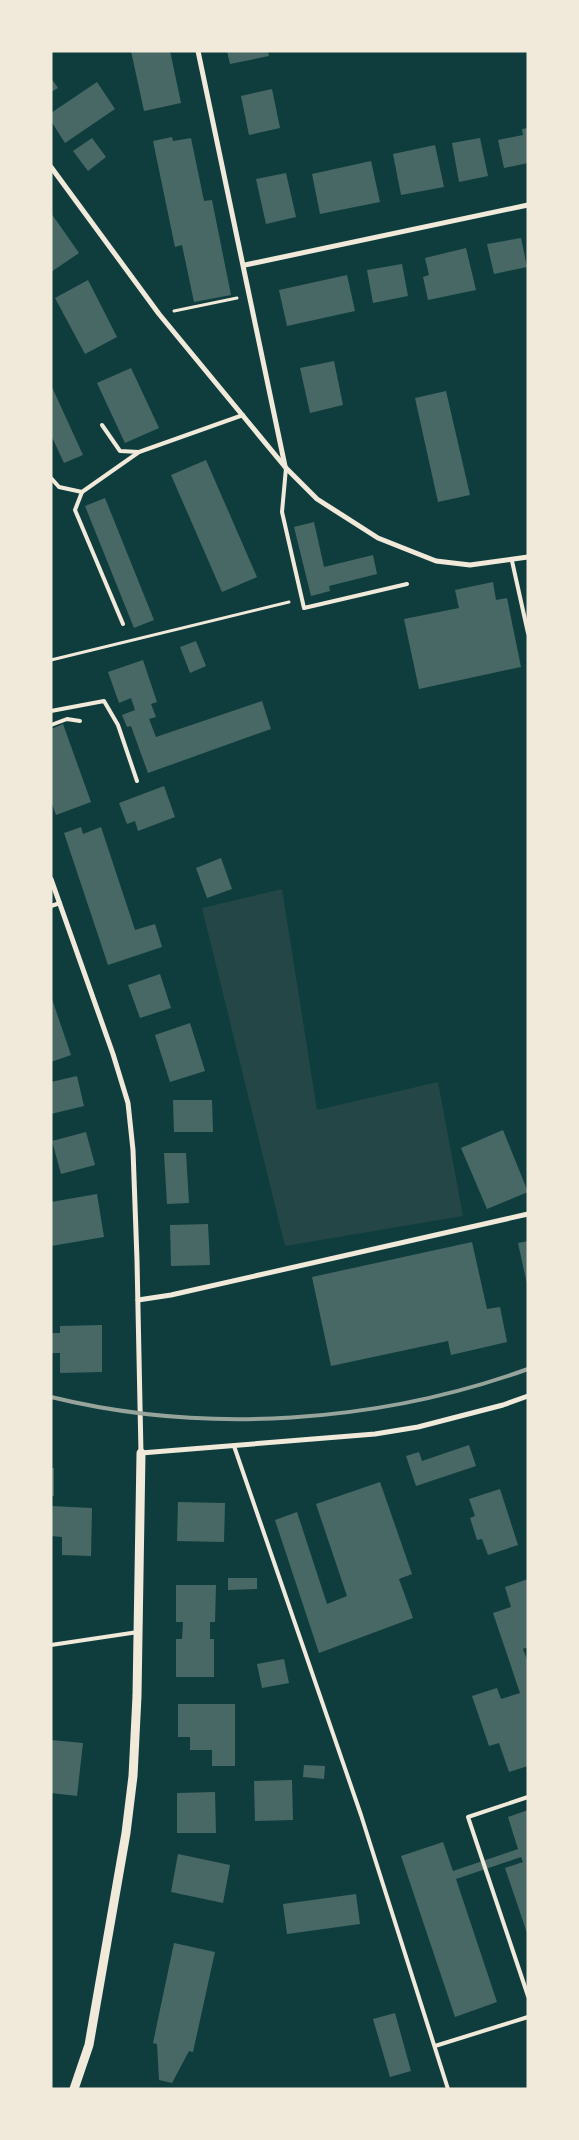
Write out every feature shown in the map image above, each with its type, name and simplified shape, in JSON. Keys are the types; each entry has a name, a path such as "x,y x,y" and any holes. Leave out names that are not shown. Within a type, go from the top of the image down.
{"street":[{"path":"198,51 245,264 286,468"},
{"path":"51,167 159,314 286,468 317,499 378,538 404,550 436,561 470,565 512,561 528,557"},
{"path":"245,264 528,205"},
{"path":"51,879 113,1054 128,1103 133,1150 141,1453 134,1776 126,1833 89,2045 74,2089"},
{"path":"138,1300 171,1295 528,1214"},
{"path":"141,1453 375,1434 402,1430 528,1396"}],"lane":[{"path":"123,624 75,510 82,492 139,452 243,415"},
{"path":"102,425 120,451 139,452"},
{"path":"286,468 282,512 304,608 407,584"},
{"path":"51,478 59,486 82,492"},
{"path":"512,561 528,633"},
{"path":"51,711 104,701 118,725 137,781"},
{"path":"51,725 67,719 80,720"},
{"path":"51,906 60,903"},
{"path":"234,1446 360,1815 448,2089"},
{"path":"51,1645 138,1632"},
{"path":"528,1796 468,1817 528,1996"},
{"path":"434,2046 528,2018"}],"path":[{"path":"189,308 250,295"},
{"path":"51,660 302,600"}],"shaded area":[{"path":"282,889 317,1110 438,1082 463,1216 285,1246 202,908"}],"building":[{"path":"131,51 170,51 181,103 144,111"},
{"path":"227,51 268,51 269,56 230,64"},
{"path":"51,78 58,88 51,92"},
{"path":"97,82 115,109 65,143 51,121 51,113"},
{"path":"272,89 280,128 249,135 241,96"},
{"path":"528,128 528,163 504,168 498,140 523,135 522,129"},
{"path":"172,137 173,141 191,138 204,201 212,200 231,295 194,302 182,245 175,247 153,141"},
{"path":"92,138 106,157 88,171 73,151"},
{"path":"480,138 488,176 459,182 452,143"},
{"path":"435,145 444,187 401,195 393,154"},
{"path":"371,161 380,202 320,214 312,174"},
{"path":"286,173 296,217 266,224 256,179"},
{"path":"51,213 79,253 51,272"},
{"path":"521,238 527,267 494,274 487,244"},
{"path":"466,248 476,290 428,300 423,277 429,275 425,258"},
{"path":"402,264 408,296 373,303 367,270"},
{"path":"347,275 355,311 287,326 279,290"},
{"path":"88,280 117,337 85,354 55,298"},
{"path":"334,361 343,405 310,413 300,368"},
{"path":"131,368 159,428 125,443 97,383"},
{"path":"51,385 83,455 64,463 51,435"},
{"path":"446,391 470,495 438,502 415,398"},
{"path":"206,460 257,577 222,592 171,475"},
{"path":"105,498 154,620 134,628 85,506"},
{"path":"314,522 324,567 373,555 377,574 329,586 330,591 311,596 294,527"},
{"path":"493,582 496,600 507,598 521,667 419,689 404,619 459,608 455,590"},
{"path":"196,641 206,666 190,673 180,647"},
{"path":"143,660 157,702 151,704 156,717 149,719 156,737 262,701 271,729 148,773 131,726 127,727 122,715 135,710 131,698 119,703 108,672"},
{"path":"63,724 91,802 56,815 51,801 51,729"},
{"path":"164,786 175,817 138,831 135,821 127,824 119,803"},
{"path":"81,827 83,834 101,827 135,930 155,924 162,947 108,965 64,833"},
{"path":"221,858 232,889 207,898 196,868"},
{"path":"160,974 171,1008 140,1018 128,985"},
{"path":"51,996 71,1055 51,1062"},
{"path":"190,1023 205,1071 170,1082 155,1035"},
{"path":"77,1076 84,1106 51,1114 51,1082"},
{"path":"173,1100 212,1100 213,1132 174,1132"},
{"path":"503,1130 528,1192 487,1209 461,1148"},
{"path":"86,1132 95,1165 61,1174 52,1141"},
{"path":"164,1153 186,1153 189,1203 167,1204"},
{"path":"97,1194 104,1237 51,1246 51,1202"},
{"path":"208,1224 210,1265 171,1266 170,1225"},
{"path":"528,1241 528,1284 527,1284 518,1243"},
{"path":"472,1242 487,1309 500,1307 507,1342 451,1355 448,1341 331,1366 312,1277"},
{"path":"102,1325 102,1372 60,1373 60,1353 51,1353 51,1333 60,1333 60,1326"},
{"path":"469,1445 476,1466 416,1486 406,1456 419,1452 422,1461"},
{"path":"51,1468 54,1468 54,1496 51,1496"},
{"path":"380,1482 412,1574 399,1579 413,1618 319,1653 275,1520 297,1512 327,1604 347,1596 316,1504"},
{"path":"500,1489 518,1545 488,1555 482,1539 477,1540 470,1518 475,1516 469,1499"},
{"path":"178,1502 225,1503 224,1542 177,1541"},
{"path":"51,1506 92,1508 91,1556 62,1555 62,1537 51,1536"},
{"path":"228,1578 257,1578 257,1589 228,1590"},
{"path":"528,1579 528,1647 523,1649 528,1662 528,1766 509,1772 499,1743 489,1746 472,1696 497,1688 501,1699 520,1693 493,1613 511,1607 505,1587"},
{"path":"176,1585 216,1585 215,1622 210,1622 210,1639 214,1639 214,1677 176,1677 176,1639 182,1639 183,1622 176,1622"},
{"path":"284,1659 289,1683 262,1688 257,1664"},
{"path":"178,1704 235,1704 235,1766 212,1766 212,1750 190,1750 190,1737 178,1737"},
{"path":"51,1740 83,1743 77,1796 51,1793"},
{"path":"304,1765 325,1766 324,1779 303,1777"},
{"path":"292,1780 293,1820 255,1821 254,1781"},
{"path":"215,1792 216,1833 177,1833 177,1793"},
{"path":"528,1810 528,1936 505,1868 523,1862 521,1857 456,1879 497,2002 455,2017 401,1856 443,1842 453,1871 518,1849 508,1817"},
{"path":"178,1854 230,1865 223,1903 171,1892"},
{"path":"356,1894 360,1924 287,1934 283,1904"},
{"path":"174,1943 215,1952 193,2052 189,2051 172,2083 159,2080 157,2044 153,2043"},
{"path":"395,2013 411,2071 390,2077 373,2019"}],"railway":[{"path":"51,1397 110,1409 170,1416 230,1419 291,1418 352,1412 412,1402 471,1387 528,1369"}]}
